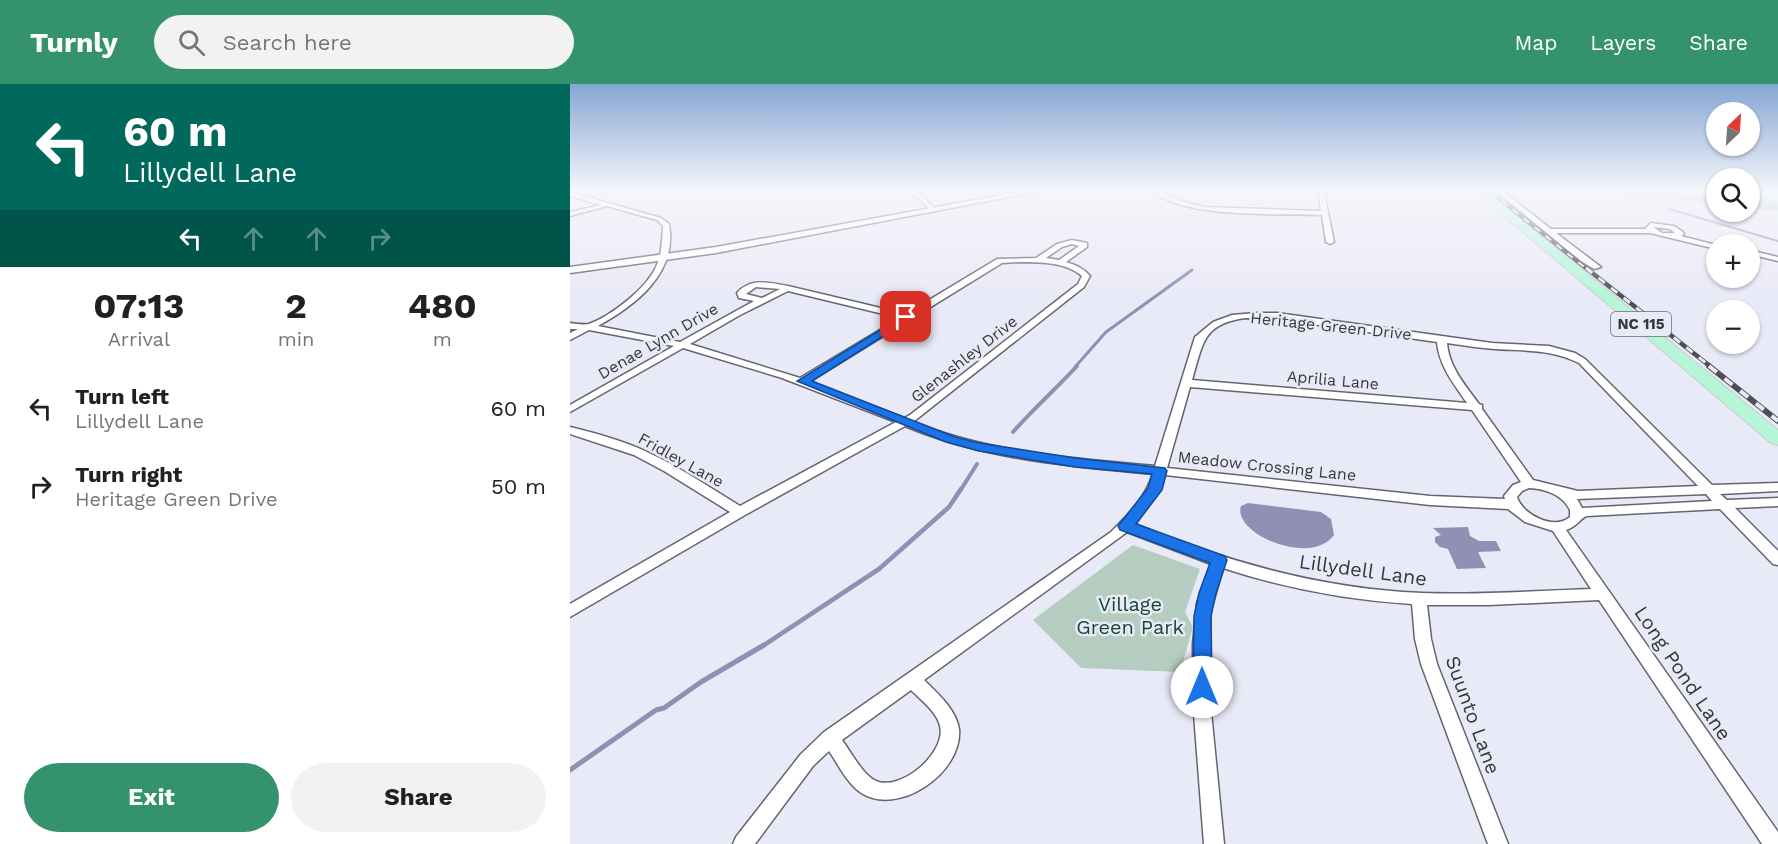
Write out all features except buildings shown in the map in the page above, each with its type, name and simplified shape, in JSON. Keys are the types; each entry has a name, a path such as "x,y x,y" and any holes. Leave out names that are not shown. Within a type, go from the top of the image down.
{"main road":[{"name":"NC 115","path":"1524,227 1778,439"}],"street":[{"path":"570,337 622,307 652,279 663,258 666,227"},
{"path":"570,270 731,248 840,227"},
{"path":"1327,227 1330,242"},
{"path":"1545,227 1597,267"},
{"path":"1550,231 1650,231 1649,227"},
{"path":"1668,227 1680,232 1673,236 1706,244"},
{"path":"1038,260 1066,242 1077,242 1084,245 1059,264"},
{"path":"1760,255 1778,259"},
{"name":"Glenashley Drive","path":"570,610 740,512 905,422 933,403 1086,281 1086,276 1083,272 1059,264 1038,260 1010,259 993,264 803,381"},
{"path":"761,300 742,296 741,293 746,288 758,284 788,288 906,317"},
{"name":"Denae Lynn Drive","path":"570,409 761,300 788,288"},
{"name":"Heritage Green Drive","path":"743,844 792,778 830,738 1126,526 1154,490 1200,337 1212,325 1234,317 1277,316 1494,346 1549,348 1574,356 1582,361 1724,503 1778,560"},
{"name":"Meadow Crossing Lane","path":"570,326 588,327 716,352 803,381 950,440 1011,453 1442,502 1513,505"},
{"path":"1442,339 1443,355 1448,366 1529,484"},
{"name":"Aprilia Lane","path":"1185,383 1478,407"},
{"name":"Fridley Lane","path":"570,430 623,446 646,456 740,512"},
{"path":"1560,492 1575,507 1577,514 1575,521 1568,525 1557,526 1531,520 1513,505 1510,496 1513,489 1529,484 1547,486 1560,492 1578,495 1778,487"},
{"path":"1577,514 1587,511 1778,502"},
{"name":"Lillydell Lane","path":"1126,526 1219,560 1317,586 1375,595 1452,600 1603,594"},
{"name":"Long Pond Lane","path":"1557,526 1774,844"},
{"path":"1214,844 1202,687 1202,616 1219,560"},
{"name":"Suunto Lane","path":"1419,599 1423,639 1429,664 1498,844"},
{"path":"830,738 867,787 883,791 901,789 921,779 936,768 945,751 950,731 945,717 912,679"}],"green space":[{"name":"Village Green Park","path":"1133,545 1200,569 1185,612 1193,627 1180,672 1081,668 1033,620"}],"water":[{"path":"1248,503 1321,512 1331,519 1334,535 1323,544 1308,548 1276,543 1260,536 1248,527 1241,517 1241,506"},
{"path":"1468,527 1470,536 1479,541 1496,541 1501,551 1478,552 1486,568 1457,569 1448,549 1440,547 1435,542 1435,537 1441,535 1433,528"}],"waterway":[{"path":"1732,227 1778,241"},
{"path":"1075,367 1106,332 1192,270"},
{"path":"1013,432 1077,366"},
{"path":"960,491 977,464"},
{"path":"761,647 879,569 949,507 961,489"},
{"path":"570,770 656,710 664,708 701,682 764,645"}],"railway":[{"path":"1535,227 1588,270"},
{"path":"1586,268 1711,367"},
{"path":"1709,366 1778,421"}],"route":[{"path":"906,317 803,381 950,440 1011,453 1160,471 1154,490 1146,504 1126,526 1219,560 1202,616 1202,687"}]}
